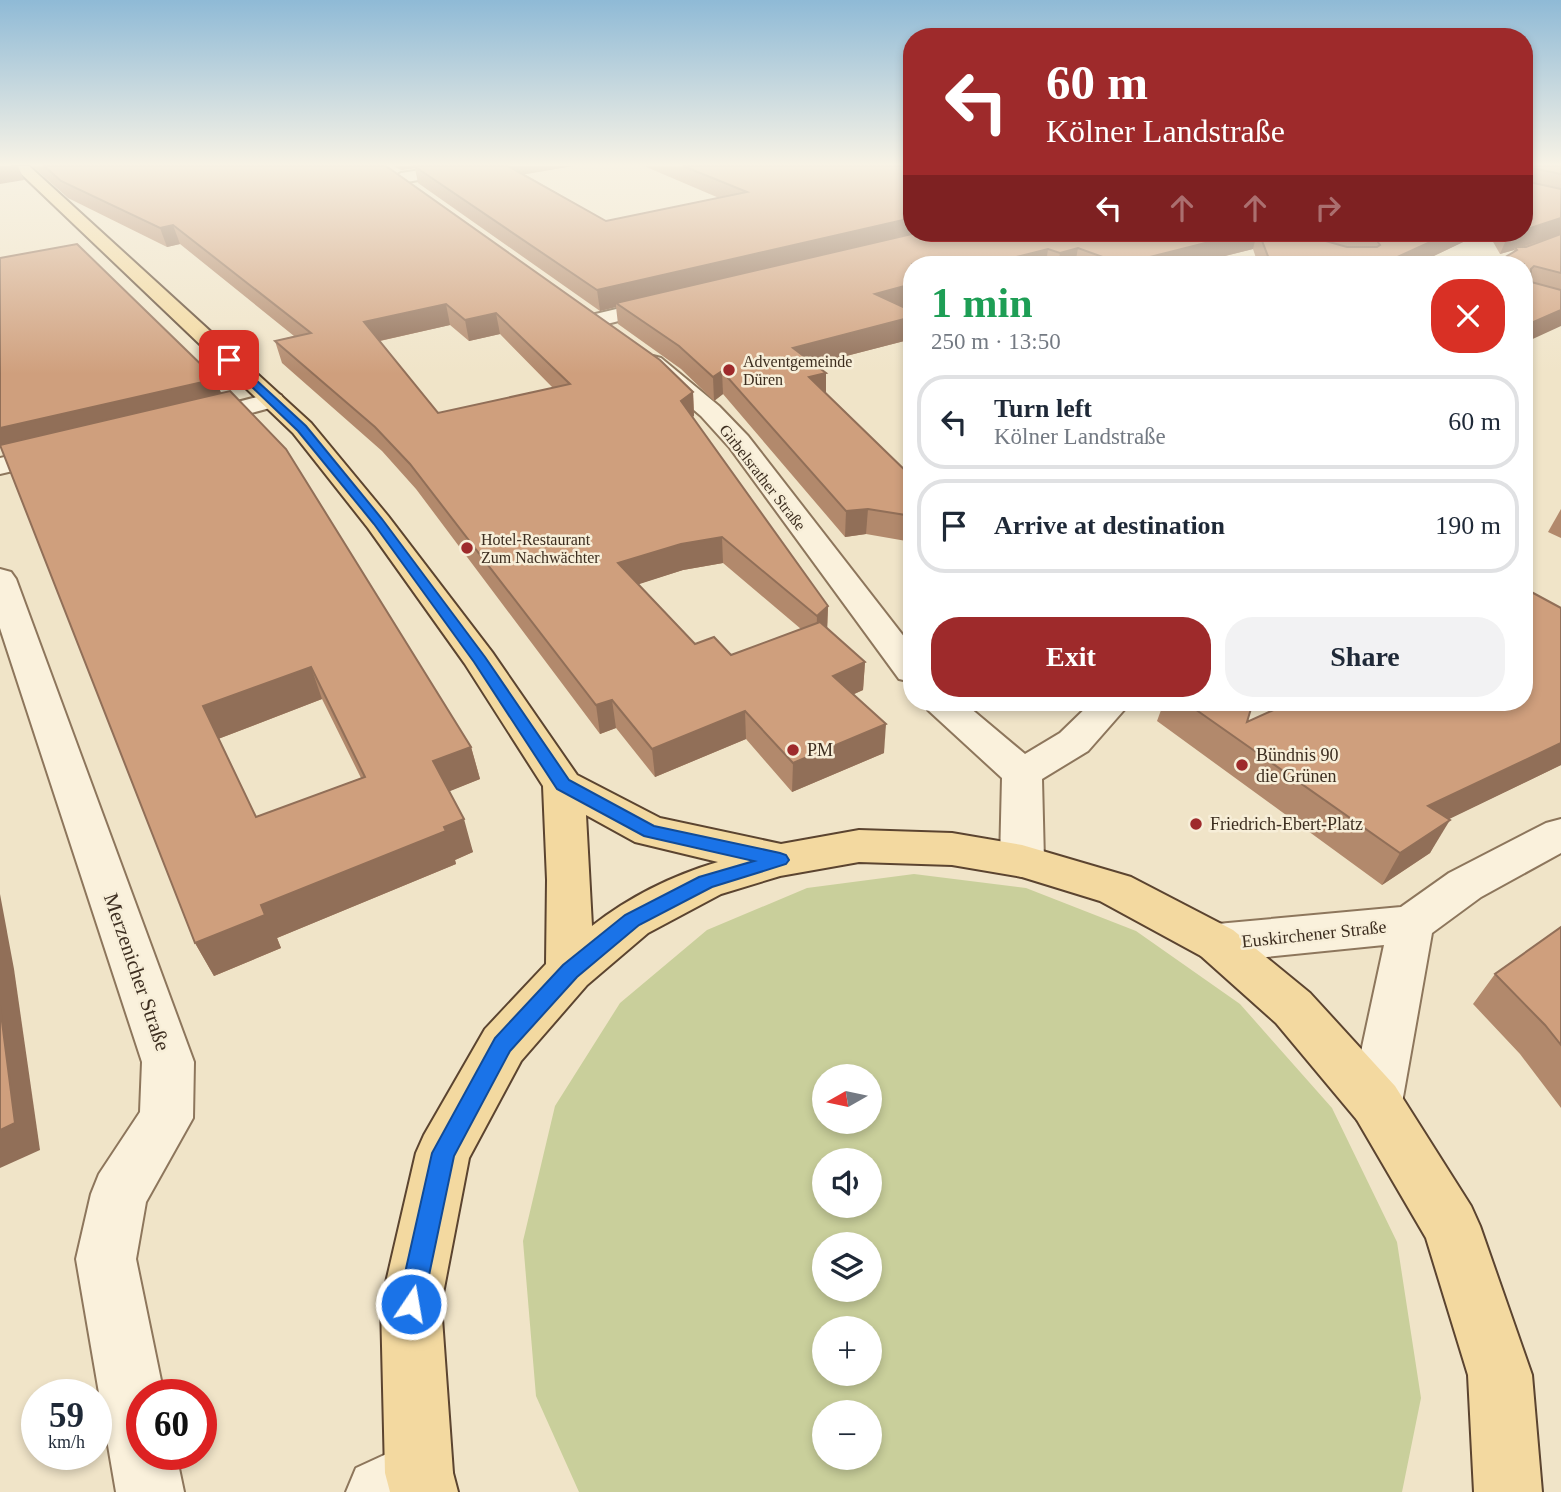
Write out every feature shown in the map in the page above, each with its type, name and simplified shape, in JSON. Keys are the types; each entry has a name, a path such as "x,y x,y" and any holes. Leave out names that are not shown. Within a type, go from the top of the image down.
{"main road":[{"path":"95,236 302,428 378,522 480,660 563,785 650,831 780,860"},
{"path":"563,785 569,880 570,971"},
{"path":"408,1486 411,1304 443,1153 503,1045 570,971 632,920 706,882 780,860 859,846 952,849 1022,861 1115,889 1217,943 1293,1008 1376,1103 1451,1226 1500,1375 1508,1492"}],"street":[{"name":"Girbelsrather Straße","path":"689,298 589,317 671,376 739,442 903,659"},
{"path":"170,426 272,400"},
{"path":"0,466 79,447"},
{"name":"Merzenicher Straße","path":"0,579 168,1062 166,1118 118,1194 106,1259 129,1379"},
{"path":"950,711 1021,772 1024,801 1022,861"},
{"path":"1021,772 1074,742 1104,711"},
{"name":"Euskirchener Straße","path":"1217,943 1411,923 1465,885 1561,834"},
{"name":"Euskirchener Straße","path":"1376,1103 1411,923"},
{"path":"146,1470 150,1492"}],"green space":[{"path":"914,874 1026,888 1136,931 1240,1004 1332,1108 1397,1242 1421,1398 1402,1492 579,1492 536,1396 523,1241 555,1106 620,1003 707,930 807,888"}],"building":[{"path":"187,236 484,236 660,360 693,392 681,401 828,606 817,616 722,537 681,544 618,563 695,644 714,637 731,655 820,622 865,662 833,676 886,724 793,763 745,711 652,749 612,700 596,705 410,464 375,427 275,341 311,333","holes":["446,304 465,320 496,313 570,384 438,413 364,322"]},
{"path":"517,236 835,236 597,290"},
{"path":"903,236 903,242 1209,242 1154,256 1100,256 1078,248 1060,253 1048,249 1020,256 903,256 903,286 875,294 903,307 903,319 793,348 826,373 809,377 903,468 903,515 868,509 846,511 722,371 713,377 679,346 616,303"},
{"path":"1561,236 1561,273 1533,267 1533,256 1507,256 1517,250 1515,247 1526,247"},
{"path":"1262,242 1329,242 1347,247 1377,247 1380,245 1378,242 1430,242 1400,256 1268,256"},
{"path":"77,244 216,379 0,428 0,258"},
{"path":"1533,283 1561,290 1561,310 1533,322"},
{"path":"230,391 286,449 471,747 433,761 464,819 444,827 446,831 261,905 265,915 195,943 0,445","holes":["311,667 365,777 256,817 203,706"]},
{"path":"1533,593 1561,608 1561,743 1428,806 1450,820 1400,853 1198,711 1250,711 1247,722 1271,711 1533,711"},
{"path":"1561,927 1561,1045 1495,974"},
{"path":"0,1006 15,1123 0,1130"}],"place":[{"name":"Adventgemeinde Düren","path":"729,370"},
{"name":"Hotel-Restaurant Zum Nachwächter","path":"467,548"},
{"name":"PM","path":"793,750"},
{"name":"Bündnis 90 die Grünen","path":"1242,765"},
{"name":"Friedrich-Ebert-Platz","path":"1196,824"}],"route":[{"path":"229,360 302,428 378,522 480,660 563,785 650,831 780,860 706,882 632,920 570,971 503,1045 443,1153 411,1304"}]}
